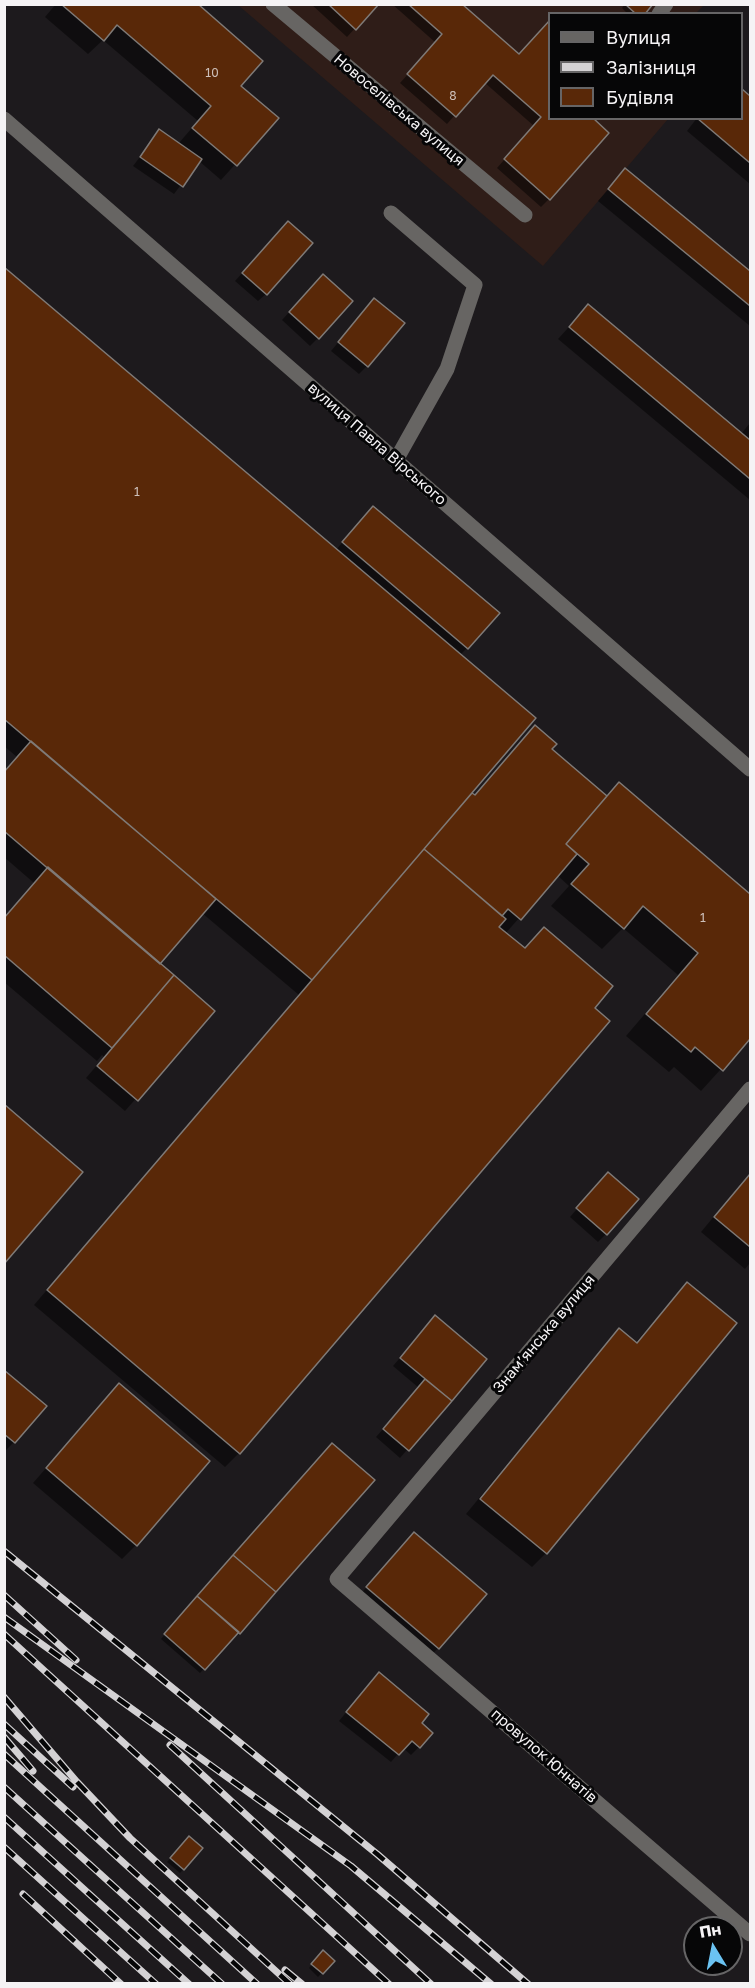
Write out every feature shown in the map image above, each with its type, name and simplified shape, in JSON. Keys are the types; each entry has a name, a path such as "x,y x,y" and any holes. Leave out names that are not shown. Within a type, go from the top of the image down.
{"street":[{"name":"Новоселівська вулиця","path":"273,4 525,215"},
{"name":"вулиця Павла Вірського","path":"4,119 750,769"},
{"path":"391,213 475,285 447,369 396,460"},
{"name":"Знамʼянська вулиця","path":"337,1579 750,1089"},
{"name":"провулок Юннатів","path":"337,1579 750,1934"}],"shaded area":[{"path":"238,5 704,5 697,12 548,12 548,120 667,120 543,266"}],"building":[{"path":"61,4 198,4 263,61 241,86 279,118 237,166 192,128 211,106 117,25 104,41"},
{"path":"328,4 379,4 356,30"},
{"path":"408,4 462,4 519,54 548,22 548,120 595,120 609,133 550,200 504,159 541,117 493,75 456,117 407,74 442,34"},
{"path":"625,4 653,4 647,12 634,12"},
{"path":"743,90 750,96 750,163 699,120 743,120"},
{"path":"159,129 202,159 183,187 140,157"},
{"path":"625,168 750,271 750,306 608,189"},
{"path":"288,221 313,243 267,295 242,273"},
{"path":"4,267 536,718 312,980 4,719"},
{"path":"323,274 353,301 319,339 289,312"},
{"path":"374,298 405,323 368,367 338,342"},
{"path":"588,304 750,440 750,479 569,327"},
{"path":"373,506 500,613 468,649 342,542"},
{"path":"535,725 557,744 552,749 607,796 566,844 577,854 521,920 508,909 502,916 424,849 472,793 475,795"},
{"path":"31,741 216,899 160,964 4,831 4,772"},
{"path":"619,782 750,894 750,1039 723,1071 695,1047 691,1052 646,1014 698,953 643,906 624,929 571,884 589,864 566,844"},
{"path":"424,849 506,919 499,927 525,948 544,927 613,986 595,1008 610,1021 240,1454 47,1290"},
{"path":"48,867 174,975 112,1048 4,955 4,918"},
{"path":"174,975 215,1011 138,1101 97,1066"},
{"path":"4,1104 83,1172 4,1264"},
{"path":"608,1172 639,1199 607,1235 576,1208"},
{"path":"750,1174 750,1247 714,1217"},
{"path":"687,1282 737,1323 547,1554 480,1499 619,1328 637,1343"},
{"path":"435,1315 487,1359 452,1401 400,1358"},
{"path":"4,1370 47,1406 15,1443 4,1434"},
{"path":"425,1379 452,1401 409,1451 383,1429"},
{"path":"119,1383 210,1461 137,1546 46,1468"},
{"path":"332,1443 375,1480 276,1592 233,1555"},
{"path":"414,1532 487,1594 439,1649 366,1587"},
{"path":"233,1555 276,1592 240,1634 197,1596"},
{"path":"197,1596 239,1632 205,1670 164,1634"},
{"path":"379,1672 429,1714 422,1723 433,1733 420,1748 412,1741 399,1755 346,1712"},
{"path":"189,1836 203,1848 184,1870 170,1858"},
{"path":"323,1950 335,1961 323,1974 311,1964"}],"railway":[{"path":"4,1551 377,1854 528,1984"},
{"path":"4,1595 76,1660"},
{"path":"4,1617 351,1866 491,1984"},
{"path":"4,1634 389,1984"},
{"path":"4,1697 77,1782 130,1838 290,1984"},
{"path":"4,1724 73,1787"},
{"path":"4,1737 33,1771"},
{"path":"170,1745 431,1984"},
{"path":"4,1754 257,1984"},
{"path":"4,1787 222,1984"},
{"path":"4,1817 189,1984"},
{"path":"4,1847 156,1984"},
{"path":"23,1894 121,1984"},
{"path":"285,1970 302,1984"}]}
